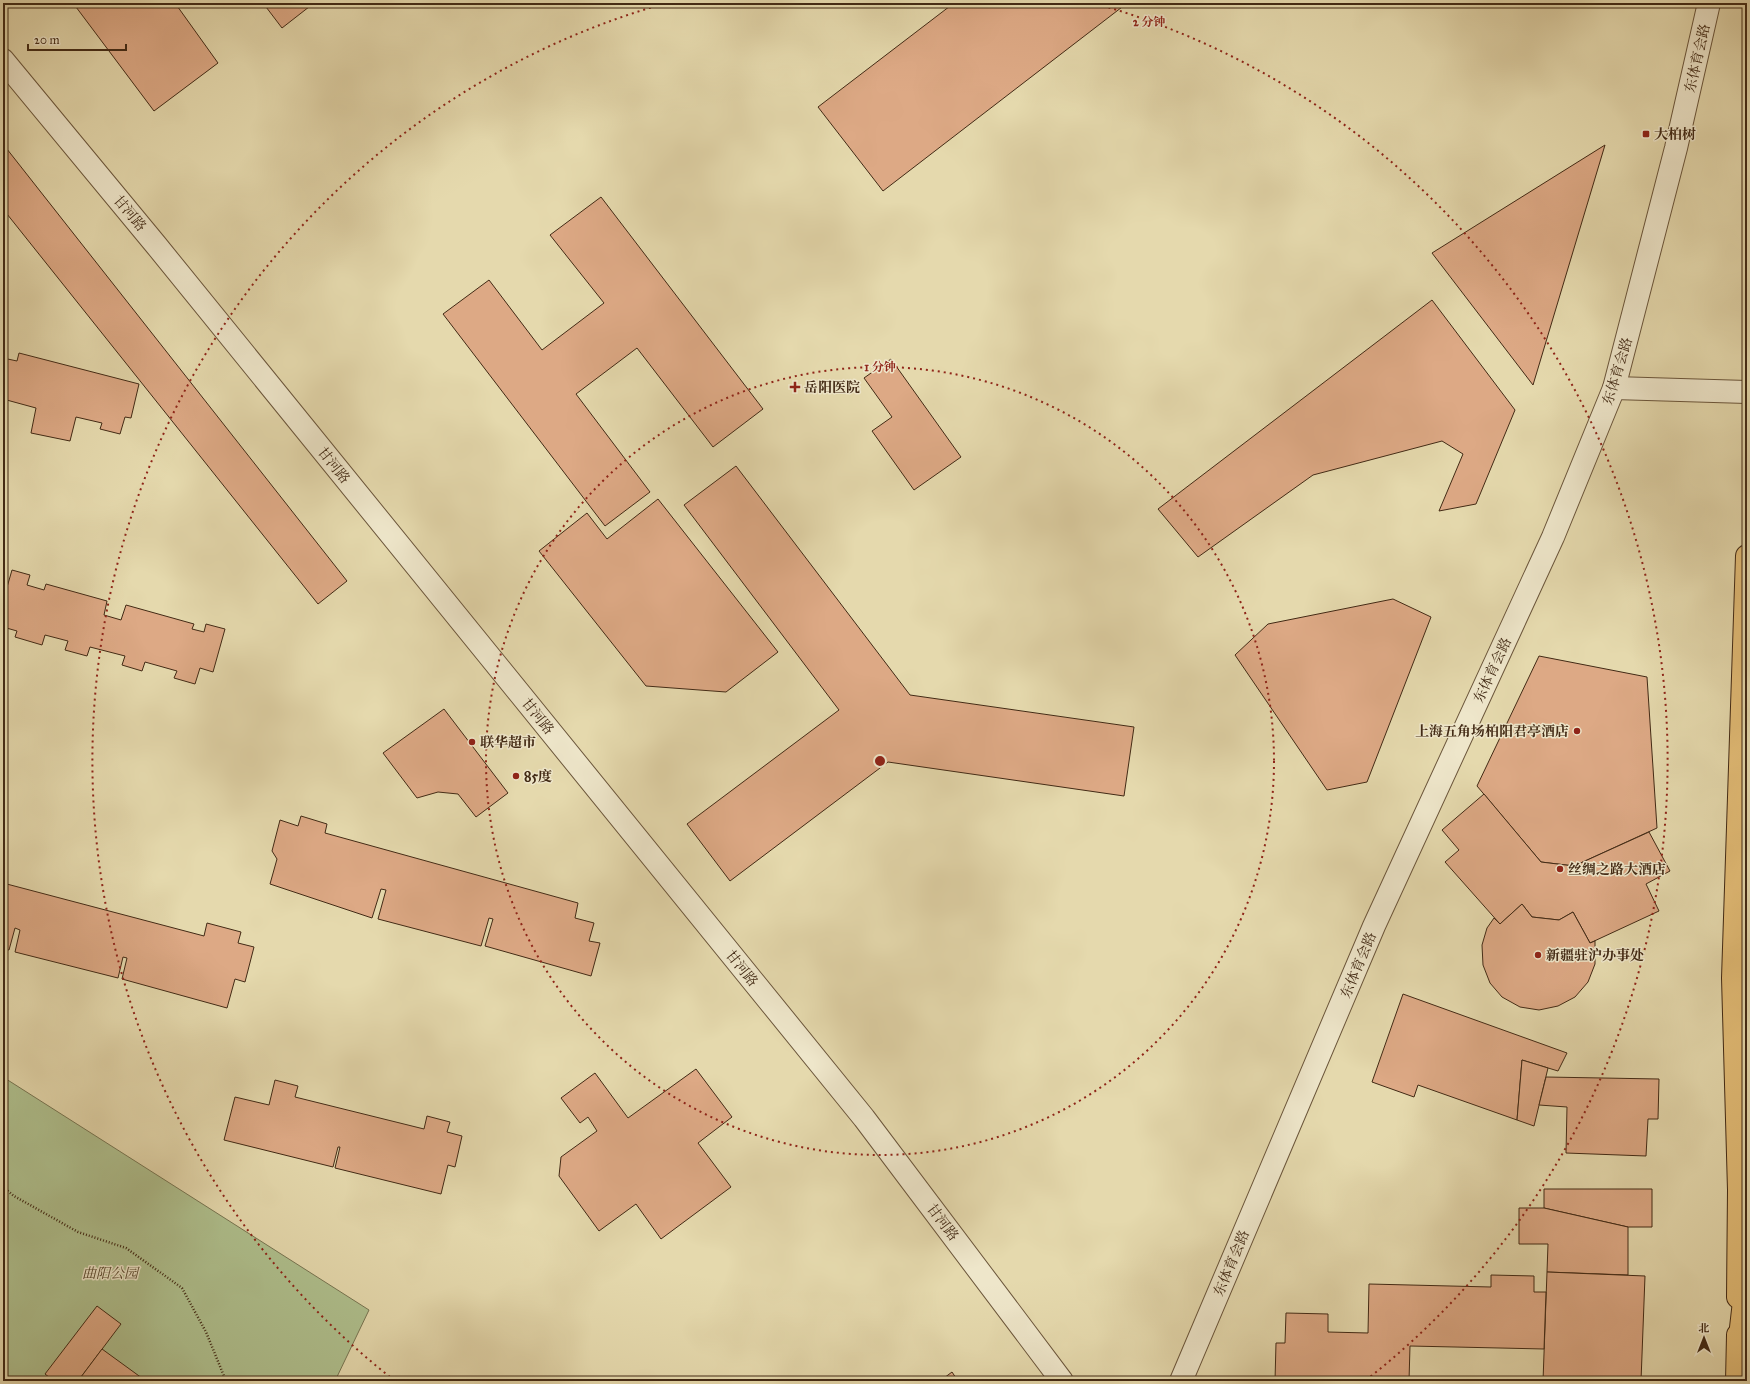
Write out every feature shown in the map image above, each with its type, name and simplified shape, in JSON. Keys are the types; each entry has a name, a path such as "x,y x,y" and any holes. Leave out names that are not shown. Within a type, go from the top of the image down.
{"main road":[{"path":"1738,1381 1739,1190 1733,978 1747,556"},
{"path":"1738,1354 1747,1275"}],"street":[{"name":"东体育会路","path":"1181,1381 1374,926 1553,537 1614,388 1676,148 1709,3"},
{"name":"甘河路","path":"3,60 156,245 864,1118 1062,1381"},
{"path":"1614,388 1747,392"}],"path":[{"path":"3,1187 14,1196 78,1232 126,1248 182,1288 206,1332 226,1381"}],"green space":[{"name":"曲阳公园","path":"3,1077 369,1310 335,1381 3,1381"}],"building":[{"path":"73,3 175,3 218,63 154,111"},
{"path":"263,3 314,3 282,28"},
{"path":"954,3 1126,4 883,191 818,107"},
{"path":"3,144 347,581 318,604 3,209"},
{"path":"1605,145 1533,385 1432,253"},
{"path":"601,197 763,409 713,447 637,348 576,394 650,492 605,526 443,314 489,280 542,350 604,303 550,235"},
{"path":"1432,300 1515,410 1476,504 1439,511 1463,454 1442,441 1313,475 1198,557 1158,509"},
{"path":"19,353 139,384 131,418 125,417 120,434 100,429 102,423 76,417 70,441 31,433 36,408 3,399 3,358 17,361"},
{"path":"891,359 961,457 914,490 872,431 892,417 864,378"},
{"path":"736,466 910,695 1134,727 1124,796 888,762 730,881 687,824 839,710 684,505"},
{"path":"658,499 778,652 726,692 646,686 539,551 587,513 607,539"},
{"path":"12,570 30,575 27,585 44,590 46,584 107,601 104,615 121,620 126,605 194,624 192,629 204,632 206,624 225,629 213,672 200,668 195,684 174,678 177,671 145,662 142,671 122,665 125,656 90,647 87,656 65,650 68,641 45,635 42,645 15,637 17,631 3,627 3,601"},
{"path":"1393,599 1431,617 1367,782 1327,790 1235,655 1268,624"},
{"name":"上海五角场柏阳君亭酒店","path":"1539,656 1647,677 1657,828 1574,866 1541,862 1477,786"},
{"path":"444,709 508,793 476,817 458,794 438,792 417,798 383,753"},
{"name":"丝绸之路大酒店","path":"1484,794 1541,862 1574,866 1649,832 1670,871 1646,884 1659,911 1590,943 1573,912 1559,920 1532,917 1522,904 1500,924 1445,862 1459,850 1442,830"},
{"path":"301,816 327,824 325,833 578,903 575,918 594,923 589,941 600,943 591,976 485,946 493,919 489,918 481,946 378,919 386,890 381,889 372,918 270,884 277,859 272,851 280,820 298,826"},
{"path":"3,883 204,936 207,923 241,932 238,943 254,947 245,982 235,979 227,1008 122,979 127,958 123,957 118,978 15,952 20,930 15,928 9,950 3,949"},
{"name":"新疆驻沪办事处","path":"1522,904 1532,917 1559,920 1573,912 1590,943 1595,941 1595,964 1588,982 1575,997 1558,1006 1539,1010 1520,1007 1502,997 1490,983 1483,965 1482,945 1487,928 1494,918 1500,924"},
{"path":"1403,994 1567,1053 1558,1071 1522,1060 1517,1120 1418,1085 1414,1097 1372,1082"},
{"path":"1522,1060 1548,1068 1534,1126 1517,1120"},
{"path":"696,1069 732,1117 698,1143 731,1187 661,1239 636,1204 599,1231 559,1176 561,1157 597,1131 588,1117 580,1123 561,1098 595,1073 628,1118"},
{"path":"1546,1077 1659,1079 1658,1119 1648,1119 1646,1156 1566,1153 1567,1107 1539,1105"},
{"path":"275,1080 298,1086 295,1097 424,1129 427,1116 450,1122 447,1132 462,1136 455,1167 448,1165 441,1194 335,1168 340,1147 338,1147 333,1167 224,1140 235,1097 269,1105"},
{"path":"1544,1189 1652,1189 1652,1227 1628,1227 1544,1208"},
{"path":"1519,1208 1544,1208 1628,1227 1628,1275 1547,1272 1548,1244 1519,1244"},
{"path":"1547,1272 1645,1276 1641,1381 1543,1381"},
{"path":"1491,1275 1534,1276 1534,1292 1546,1292 1544,1349 1410,1346 1409,1381 1275,1381 1276,1343 1285,1343 1286,1313 1328,1314 1328,1332 1368,1333 1369,1284 1491,1287"},
{"path":"97,1306 121,1324 78,1381 54,1381 45,1374"},
{"path":"102,1349 146,1381 78,1381"},
{"path":"952,1372 958,1381 940,1381"}],"place":[{"name":"大柏树","path":"1646,134"},
{"name":"岳阳医院","path":"795,387"},
{"name":"上海五角场柏阳君亭酒店","path":"1577,731"},
{"name":"联华超市","path":"472,742"},
{"name":"85度","path":"516,776"},
{"name":"丝绸之路大酒店","path":"1560,869"},
{"name":"新疆驻沪办事处","path":"1538,955"}]}
